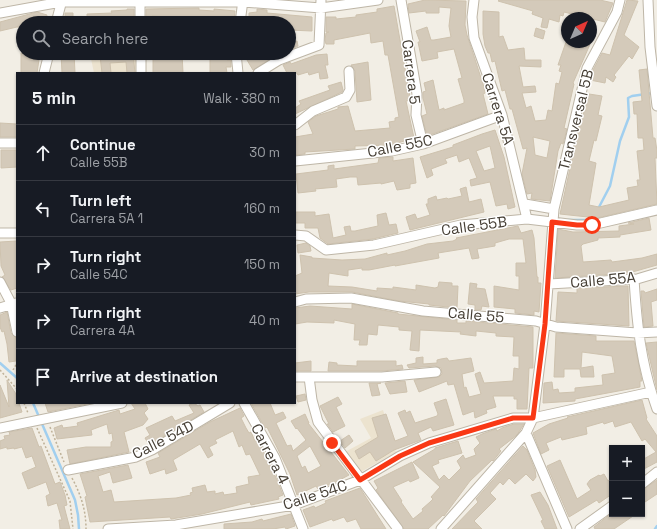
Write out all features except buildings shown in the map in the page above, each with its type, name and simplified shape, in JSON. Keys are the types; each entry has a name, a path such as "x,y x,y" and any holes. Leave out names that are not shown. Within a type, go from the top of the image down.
{"street":[{"path":"0,13 61,1 243,1 321,4 378,0"},
{"name":"Carrera 5","path":"401,0 417,94 416,115 423,144"},
{"name":"Carrera 5A","path":"474,0 472,17 474,38 502,115 525,204 527,219"},
{"name":"Transversal 5B","path":"441,529 526,433 533,418 545,324 554,209 587,68 617,12 620,0"},
{"path":"648,0 650,47 657,106"},
{"path":"58,16 61,1"},
{"path":"241,16 243,1"},
{"path":"140,2 140,16"},
{"path":"296,54 319,45 321,4"},
{"path":"44,72 47,60"},
{"path":"141,60 141,72"},
{"path":"237,60 238,72"},
{"path":"260,72 279,60"},
{"path":"296,124 313,111 346,97 350,90 349,71"},
{"name":"Calle 55C","path":"296,161 392,151 423,144 502,115"},
{"path":"0,143 16,143"},
{"name":"Calle 55B","path":"525,204 554,209"},
{"name":"Calle 55B","path":"296,235 306,236 326,250 374,245 461,225 527,219 577,225 592,225 657,210"},
{"path":"0,233 16,233"},
{"name":"Calle 55A","path":"548,284 634,279 657,273"},
{"path":"634,279 637,333 651,392 657,409"},
{"path":"0,282 14,303 16,322"},
{"name":"Calle 55","path":"296,302 306,299 351,298 423,311 536,321 556,327 637,333 657,332"},
{"path":"0,308 14,303"},
{"path":"296,377 382,377 436,372"},
{"path":"309,377 312,400 318,422 398,529"},
{"name":"Calle 54C","path":"108,529 176,525 294,504 360,480 400,456 429,443 513,418 533,418 651,392"},
{"path":"0,428 117,404"},
{"name":"Calle 54D","path":"68,470 136,457 152,450 228,404"},
{"name":"Carrera 4","path":"245,404 275,458 303,529"},
{"path":"526,433 567,529"},
{"path":"645,482 657,472"},
{"path":"580,529 609,508"}],"path":[{"path":"12,370 16,364"},
{"path":"0,370 16,388"},
{"path":"25,404 34,421 70,501 73,529"}],"shaded area":[{"path":"91,60 137,60 138,72 94,72"},
{"path":"383,410 396,452 359,473 345,452 371,438 360,419"}],"waterway":[{"path":"598,209 610,186 620,141 629,117 628,98 653,93"},
{"path":"568,220 588,220 596,216"},
{"path":"0,363 16,377"},
{"path":"33,404 75,500 79,529"}],"route":[{"path":"332,443 360,480 400,456 429,443 513,418 533,418 545,324 552,222 592,225"}]}
